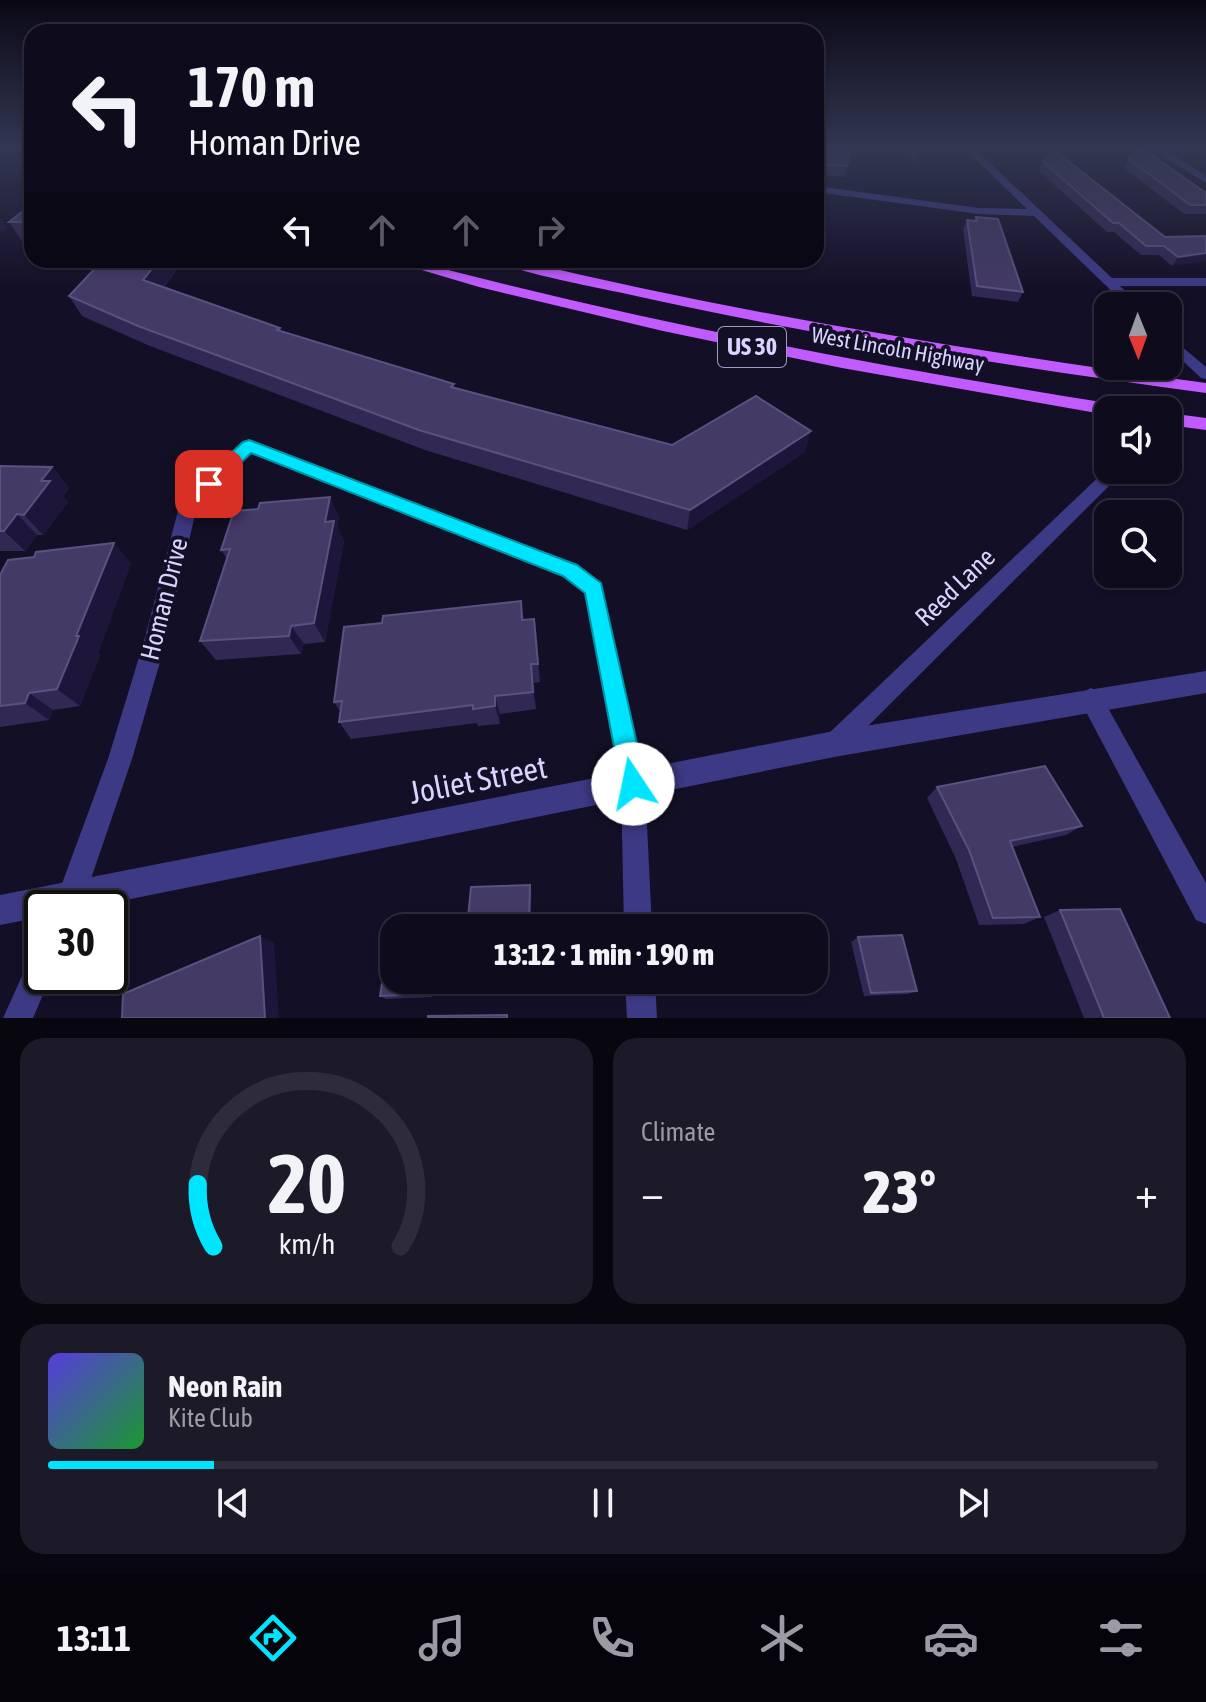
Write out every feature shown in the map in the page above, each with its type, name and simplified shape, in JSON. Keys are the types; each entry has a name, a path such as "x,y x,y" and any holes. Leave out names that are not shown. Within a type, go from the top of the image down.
{"main road":[{"name":"West Lincoln Highway","path":"424,268 690,335 894,375 1094,407"},
{"name":"West Lincoln Highway","path":"536,268 696,305 817,328 1076,371 1206,388"},
{"path":"1182,421 1206,424"}],"street":[{"path":"864,196 979,211 1037,213"},
{"path":"1019,196 1119,292"},
{"path":"1109,282 1206,282"},
{"path":"1182,352 1206,375"},
{"name":"Homan Drive","path":"74,890 120,759 155,641 189,503 249,446 570,570 594,589 633,784"},
{"name":"Reed Lane","path":"834,744 1102,484"},
{"name":"Joliet Street","path":"127,890 834,744 1206,682"},
{"path":"1091,699 1206,910"},
{"path":"633,784 638,914"},
{"name":"Joliet Street","path":"0,910 24,907"},
{"path":"18,1018 29,994"},
{"path":"641,994 642,1018"}],"building":[{"path":"1081,196 1112,196 1165,237 1206,236 1206,253 1178,257 1164,246 1146,246 1119,223 1113,223"},
{"path":"1177,196 1206,196 1206,205 1190,205"},
{"path":"24,210 24,222 9,222"},
{"path":"976,217 998,219 1023,292 977,286 967,220 977,221"},
{"path":"95,268 153,268 143,280 280,328 277,330 454,384 451,387 672,445 756,396 811,431 690,510 419,430 138,326 69,296"},
{"path":"0,466 52,467 41,481 50,481 24,515 17,514 4,531 0,531"},
{"path":"330,497 325,522 334,521 314,623 291,626 289,636 200,641 230,549 221,550 234,511 258,509 260,503"},
{"path":"114,543 57,689 29,693 25,703 0,706 0,575 8,560 34,557 36,552"},
{"path":"521,601 522,620 534,619 538,664 531,664 533,692 495,696 495,706 473,709 473,705 339,722 342,701 334,702 344,627 382,623 383,616"},
{"path":"1045,766 1082,826 1010,841 1040,917 993,918 969,850 937,787"},
{"path":"530,885 529,914 468,914 471,887"},
{"path":"1120,909 1170,1018 1104,1018 1060,910"},
{"path":"902,935 917,991 871,993 858,937"},
{"path":"260,936 265,1018 122,1018 123,994"},
{"path":"380,994 428,994 380,996"},
{"path":"507,1015 507,1018 428,1018 428,1016"}],"route":[{"path":"209,484 249,446 570,570 594,589 633,784"}]}
